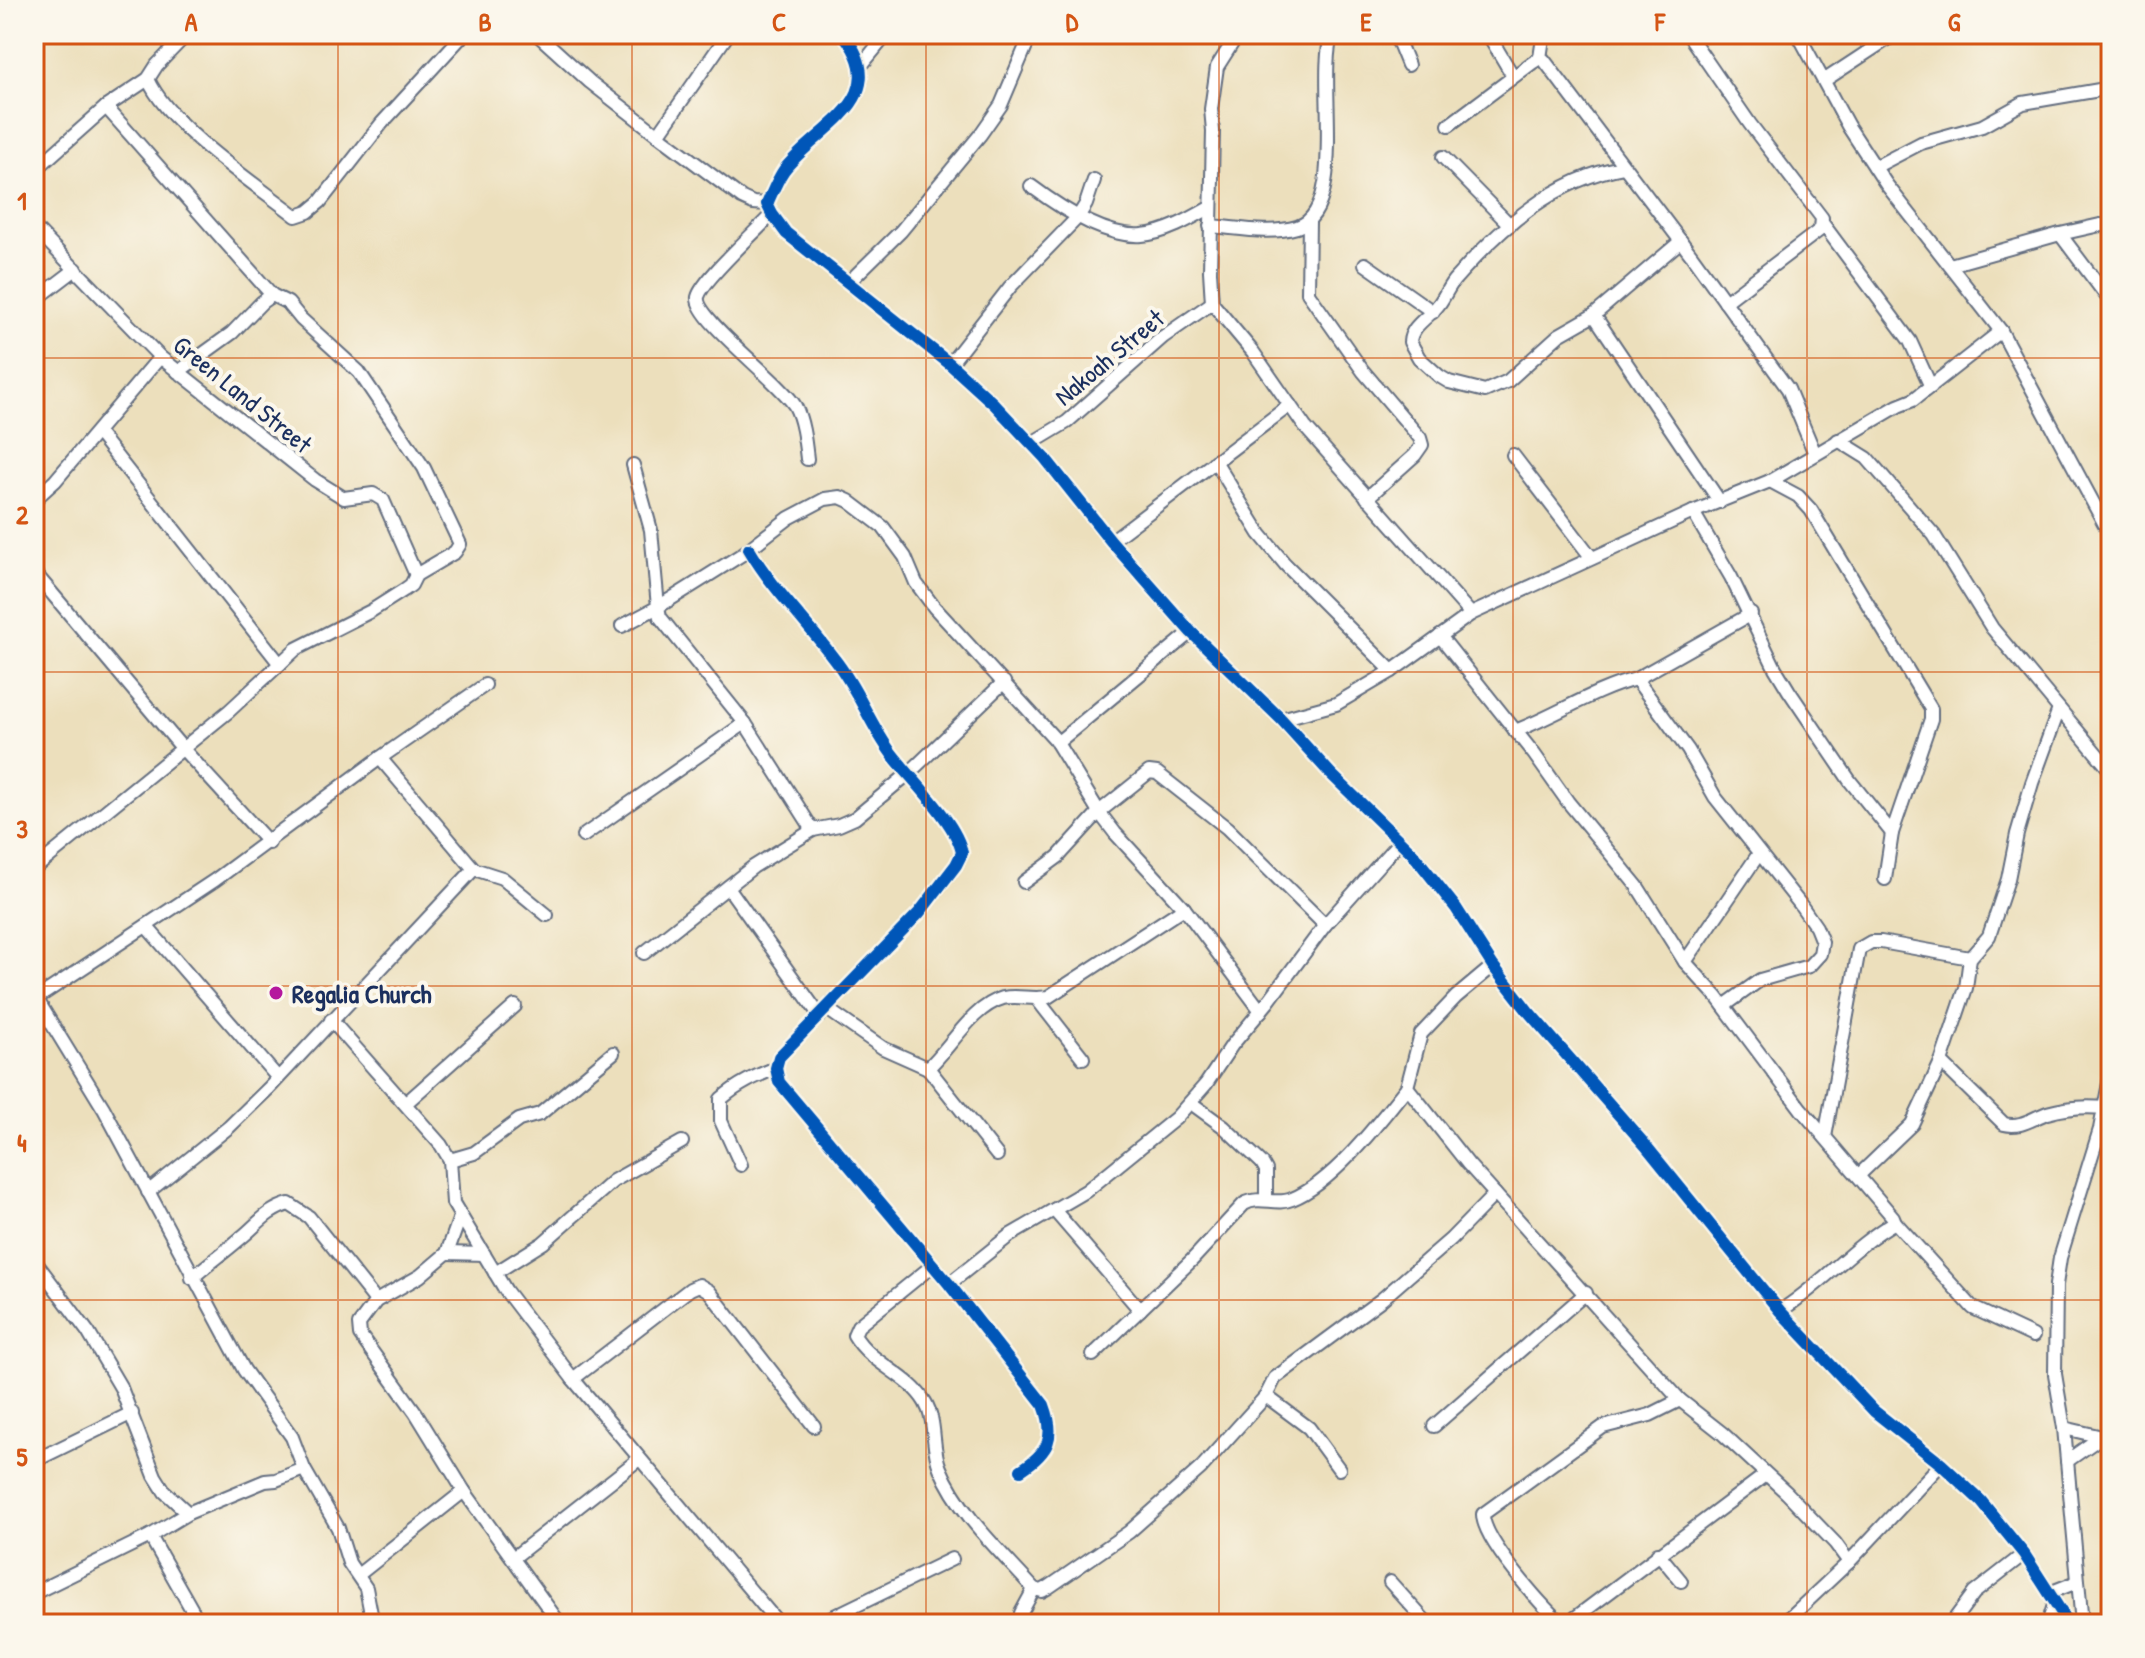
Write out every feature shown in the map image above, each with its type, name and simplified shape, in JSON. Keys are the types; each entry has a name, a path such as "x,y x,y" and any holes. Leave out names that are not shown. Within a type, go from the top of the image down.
{"street":[{"path":"34,171 106,107 148,79 187,34"},
{"path":"148,79 155,94 198,138 296,216 308,212 320,202 382,123 464,34"},
{"path":"537,34 590,82 658,135 742,198 769,209 786,233 950,364 1032,443 1111,541 1191,632 1400,841 1447,896 1493,966 1571,1062 1646,1146 1780,1311 1874,1411 1941,1464 1981,1501 2024,1554 2069,1624"},
{"path":"658,135 728,34"},
{"path":"807,459 796,408 786,393 716,327 699,305 699,295 769,209 785,170 853,103 860,86 860,67 857,55 843,34"},
{"path":"860,67 887,34"},
{"path":"849,282 901,231 980,135 1001,105 1031,34"},
{"path":"1238,34 1217,67 1211,109 1212,303 1253,352 1305,427 1471,614"},
{"path":"1332,34 1327,69 1329,132 1323,193 1309,221 1308,293 1363,371 1420,438 1422,445 1367,498"},
{"path":"1391,34 1399,43 1408,65"},
{"path":"1488,34 1513,76"},
{"path":"1449,125 1540,58 1546,34"},
{"path":"1688,34 1750,124 1910,341 1931,387"},
{"path":"1798,34 1848,126 1875,167 2001,331 2107,518 2111,536"},
{"path":"1825,80 1895,34"},
{"path":"1540,58 1681,241 1788,389 1815,454"},
{"path":"1875,167 1921,143 1982,126 2023,103 2111,88"},
{"path":"34,869 183,749 308,642 371,611 404,590 416,575 455,552 460,544 424,468 359,372 301,319 288,303 272,295 106,107"},
{"path":"1443,157 1510,225"},
{"path":"1623,167 1596,172 1559,189 1510,225 1454,280 1433,312 1410,336 1412,349 1428,367 1449,382 1485,391 1508,381 1559,335 1594,315 1681,241"},
{"path":"950,364 1010,287 1078,217 1094,180"},
{"path":"1031,186 1078,217 1123,234 1142,235 1164,230 1211,207"},
{"path":"1210,226 1276,230 1300,226 1309,221"},
{"path":"1725,302 1821,229 1823,224"},
{"path":"1950,265 2060,234 2100,225 2111,226"},
{"name":"Green Land Street","path":"34,227 160,357 315,480 339,496 379,496 416,575"},
{"path":"2060,234 2111,302"},
{"path":"1365,264 1433,312"},
{"path":"34,301 76,269"},
{"path":"178,372 232,333 272,295"},
{"name":"Nakoah Street","path":"1032,443 1067,422 1163,337 1212,303"},
{"path":"1594,315 1720,502"},
{"path":"1281,719 1336,704 1392,671 1471,614 1693,512 1770,481 1913,400 2001,331"},
{"path":"34,500 98,433 160,357"},
{"path":"1111,541 1290,405"},
{"path":"98,433 280,664"},
{"path":"1838,440 1867,458 1934,535 1986,620 2111,771"},
{"path":"1513,455 1592,558"},
{"path":"1215,461 1260,534 1285,564 1392,671"},
{"path":"633,465 651,530 660,617 745,723 813,830"},
{"path":"1770,481 1798,496 1811,510 1931,709 1931,719 1892,833 1885,879"},
{"path":"622,626 658,607 749,549 789,518 825,499 840,497 849,501 883,527 905,557 916,583 934,607 1040,720 1099,812 1184,908 1261,1011"},
{"path":"1693,512 1751,614 1789,691 1850,781 1892,833"},
{"path":"749,549 784,599 834,658 884,743 926,794 961,847 961,858 919,913 779,1057 776,1068 779,1082 949,1284 1044,1405 1050,1421 1049,1442 1043,1453 1021,1470"},
{"path":"34,572 183,749 269,843"},
{"path":"1515,731 1547,719 1610,685 1636,679 1751,614"},
{"path":"1057,743 1191,632"},
{"path":"1440,636 1637,886 1685,962 1724,1006 1895,1222 1973,1308 2033,1336"},
{"path":"1636,679 1688,750 1715,797 1816,927 1822,948 1809,966 1760,980 1724,1006"},
{"path":"644,953 728,887 813,830 855,818 908,774 1004,682"},
{"path":"373,1624 366,1588 345,1555 338,1528 304,1469 292,1437 244,1370 104,1109 35,999 269,843 380,758 485,685"},
{"path":"1859,1175 1917,1118 1941,1062 1966,988 1970,958 1989,936 2008,879 2032,783 2059,709"},
{"path":"583,836 745,723"},
{"path":"380,758 474,869 502,878 547,915"},
{"path":"1024,882 1058,857 1099,812 1149,772 1157,773 1227,828 1325,925"},
{"path":"949,1284 1009,1236 1086,1191 1191,1103 1325,925 1400,841"},
{"path":"1685,962 1758,855"},
{"path":"148,1192 229,1127 474,869"},
{"path":"728,887 823,1012 883,1048 928,1068 997,1155"},
{"path":"928,1068 976,1015 994,1002 1008,997 1048,997 1184,908"},
{"path":"146,926 278,1078"},
{"path":"1825,1137 1859,949 1871,942 1881,942 1970,958"},
{"path":"1093,1355 1244,1204 1266,1199 1280,1202 1290,1200 1335,1169 1407,1087 1421,1034 1456,997 1493,966"},
{"path":"1037,999 1083,1058"},
{"path":"406,1103 515,1006"},
{"path":"331,1020 441,1145 450,1160 453,1203 506,1291 573,1379 779,1624"},
{"path":"450,1160 474,1153 519,1120 540,1114 613,1053"},
{"path":"1941,1062 2004,1124 2024,1124 2046,1114 2083,1106 2105,1108"},
{"path":"741,1165 721,1121 721,1099 752,1077 776,1068"},
{"path":"2082,1624 2064,1428 2055,1374 2056,1285 2060,1258 2091,1164 2111,1073"},
{"path":"1407,1087 1468,1164 1680,1400 1722,1433 1810,1515 1849,1562"},
{"path":"1191,1103 1224,1127 1262,1163 1266,1170 1266,1199"},
{"path":"495,1273 543,1243 613,1181 682,1142"},
{"path":"932,1266 858,1326 854,1335 879,1363 905,1380 922,1398 930,1412 935,1453 945,1479 972,1520 1034,1589 1042,1591 1129,1532 1201,1468 1266,1396 1275,1378 1427,1262 1495,1194"},
{"path":"192,1278 262,1217 289,1204 309,1217 376,1301"},
{"path":"1054,1210 1140,1310"},
{"path":"460,1217 447,1253 420,1276 376,1301 359,1324 360,1335 416,1413 464,1491 560,1624"},
{"path":"1780,1311 1810,1292 1870,1238 1895,1222"},
{"path":"447,1253 484,1254"},
{"path":"34,1260 88,1332 121,1388 155,1476 165,1492 188,1513"},
{"path":"573,1379 699,1285 709,1291 814,1426"},
{"path":"1434,1426 1586,1293"},
{"path":"1266,1396 1309,1428 1339,1469"},
{"path":"1680,1400 1650,1415 1603,1427 1483,1514 1485,1526 1507,1559 1542,1604 1564,1624 1765,1475"},
{"path":"34,1461 132,1413"},
{"path":"2064,1428 2106,1438"},
{"path":"2067,1461 2106,1438"},
{"path":"513,1558 639,1459"},
{"path":"1783,1624 1849,1562 1941,1464"},
{"path":"34,1593 150,1536 188,1513 265,1481 304,1469"},
{"path":"358,1575 464,1491"},
{"path":"150,1536 200,1624"},
{"path":"1658,1553 1681,1581"},
{"path":"1951,1624 1974,1593 2024,1554"},
{"path":"818,1624 952,1559"},
{"path":"1390,1582 1428,1624"},
{"path":"2052,1597 2077,1582"},
{"path":"1021,1624 1021,1613 1034,1589"},
{"path":"2048,1624 2052,1597"}],"cycle path":[{"path":"843,34 857,57 861,76 857,94 832,125 798,154 777,182 767,204 786,233 950,364 994,404 1045,458 1111,541 1191,632 1413,854 1456,908 1493,966 1528,1011 1646,1146 1780,1311 1874,1411 1941,1464 1981,1501 2024,1554 2069,1624"},
{"path":"749,549 843,671 884,743 952,828 962,853 919,913 779,1057 776,1068 779,1082 949,1284 1044,1405 1048,1416 1048,1443 1038,1457 1021,1470"}],"place":[{"name":"Regalia Church","path":"276,993"}]}
